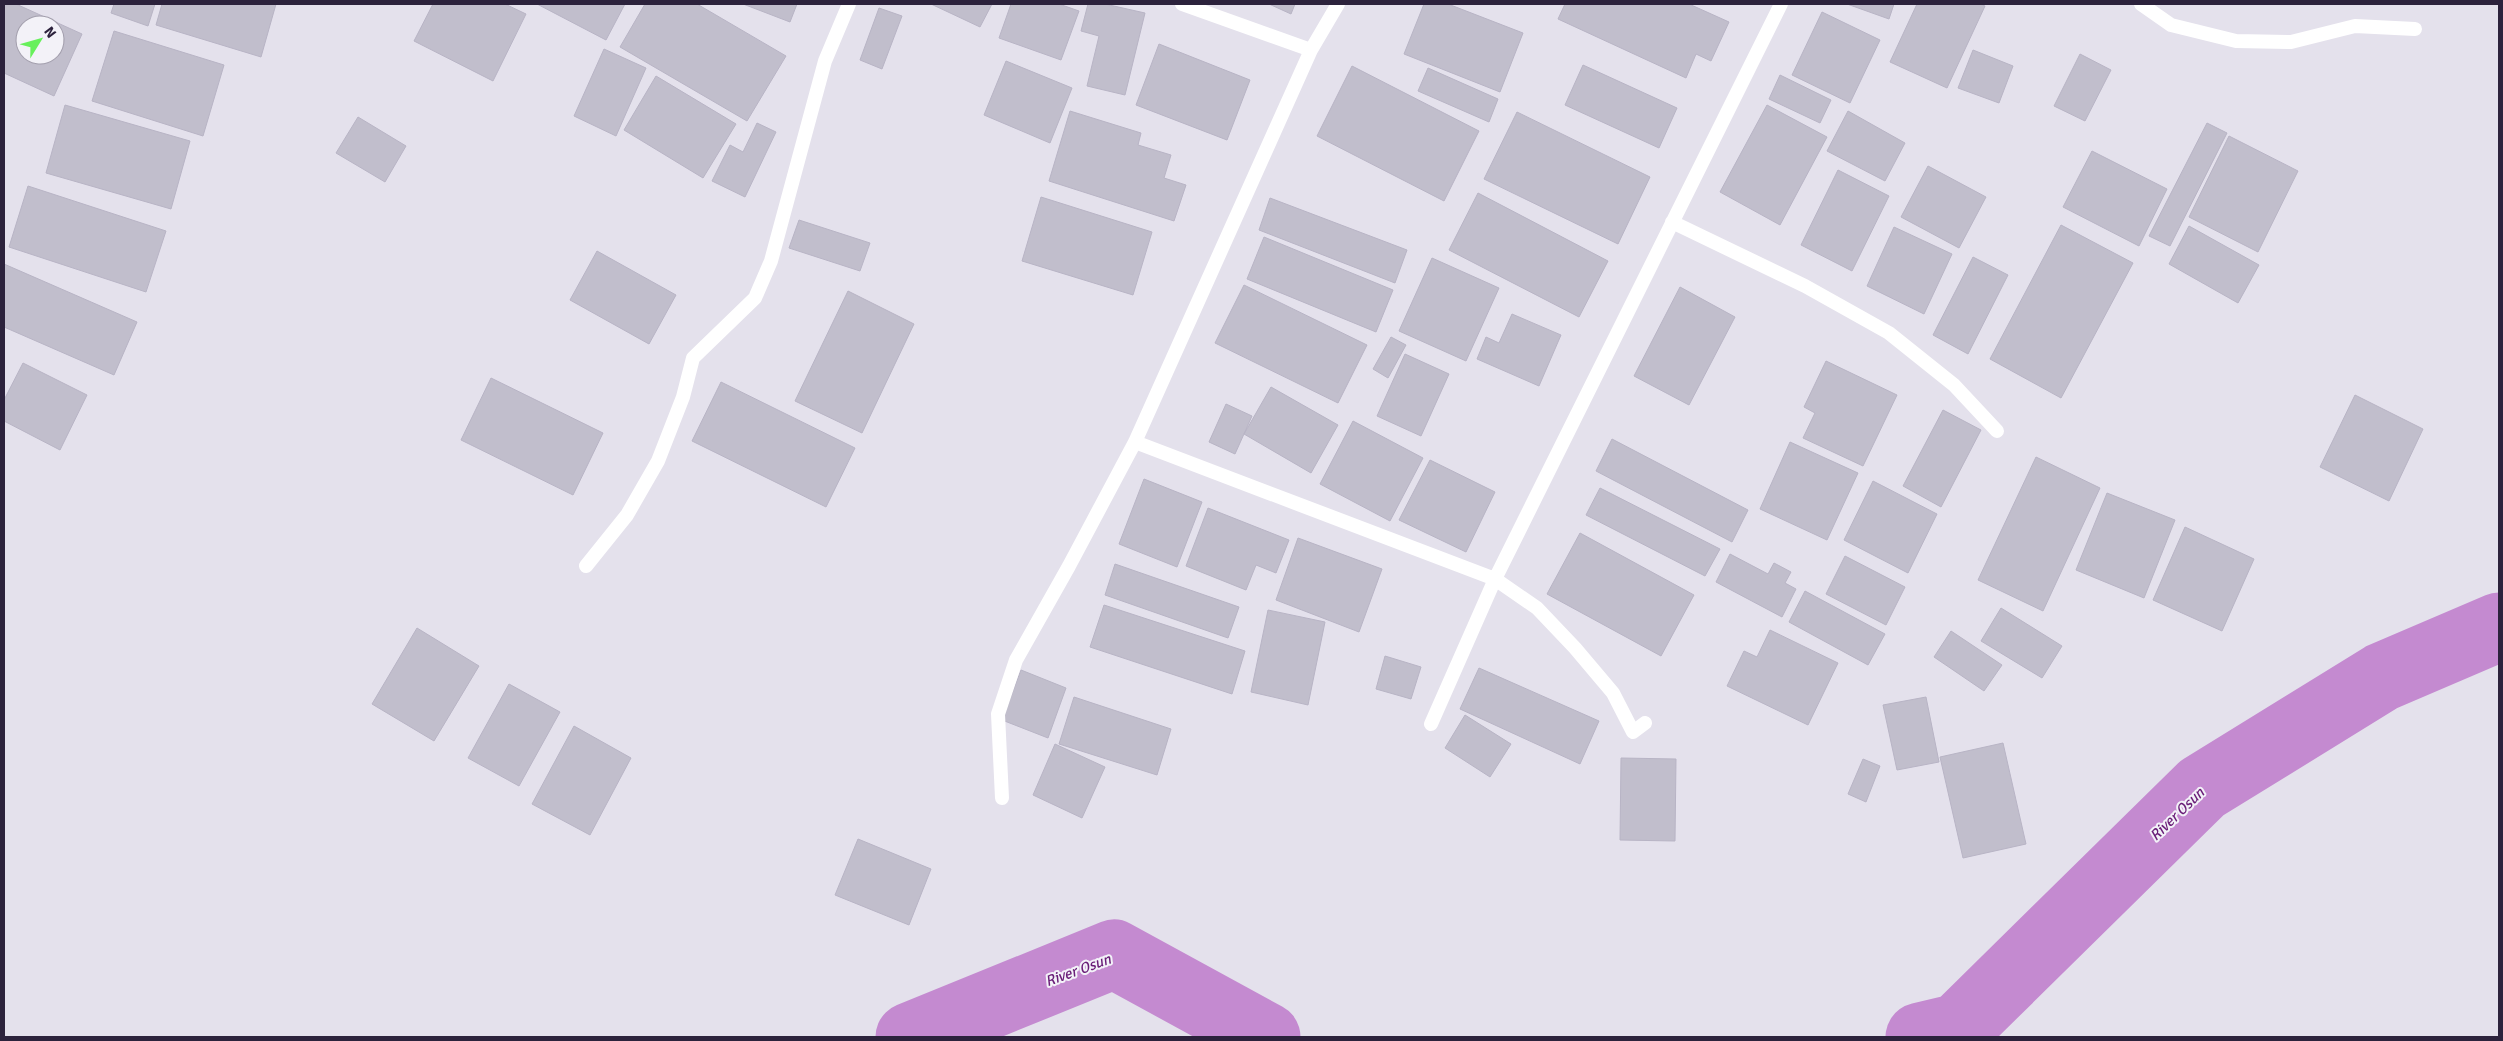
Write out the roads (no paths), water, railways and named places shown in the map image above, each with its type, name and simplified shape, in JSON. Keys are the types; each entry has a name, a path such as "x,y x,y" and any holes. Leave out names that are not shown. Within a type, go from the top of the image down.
{"street":[{"path":"586,566 627,514 658,462 683,397 693,358 755,298 771,261 825,61 848,4"},
{"path":"1182,4 1311,50"},
{"path":"1002,798 998,714 1016,660 1135,442 1311,50 1338,4"},
{"path":"1431,724 1496,579 1780,4"},
{"path":"2141,4 2171,25 2236,41 2291,42 2355,26 2415,29"},
{"path":"1672,222 1805,286 1889,333 1954,385 1997,430"},
{"path":"1135,442 1496,579 1537,608 1574,648 1613,692 1633,732 1646,723"}],"waterway":[{"name":"River Osun","path":"1920,1037 1958,1028 2202,788 2382,677 2499,627"},
{"name":"River Osun","path":"910,1037 1114,954 1266,1037"}]}
